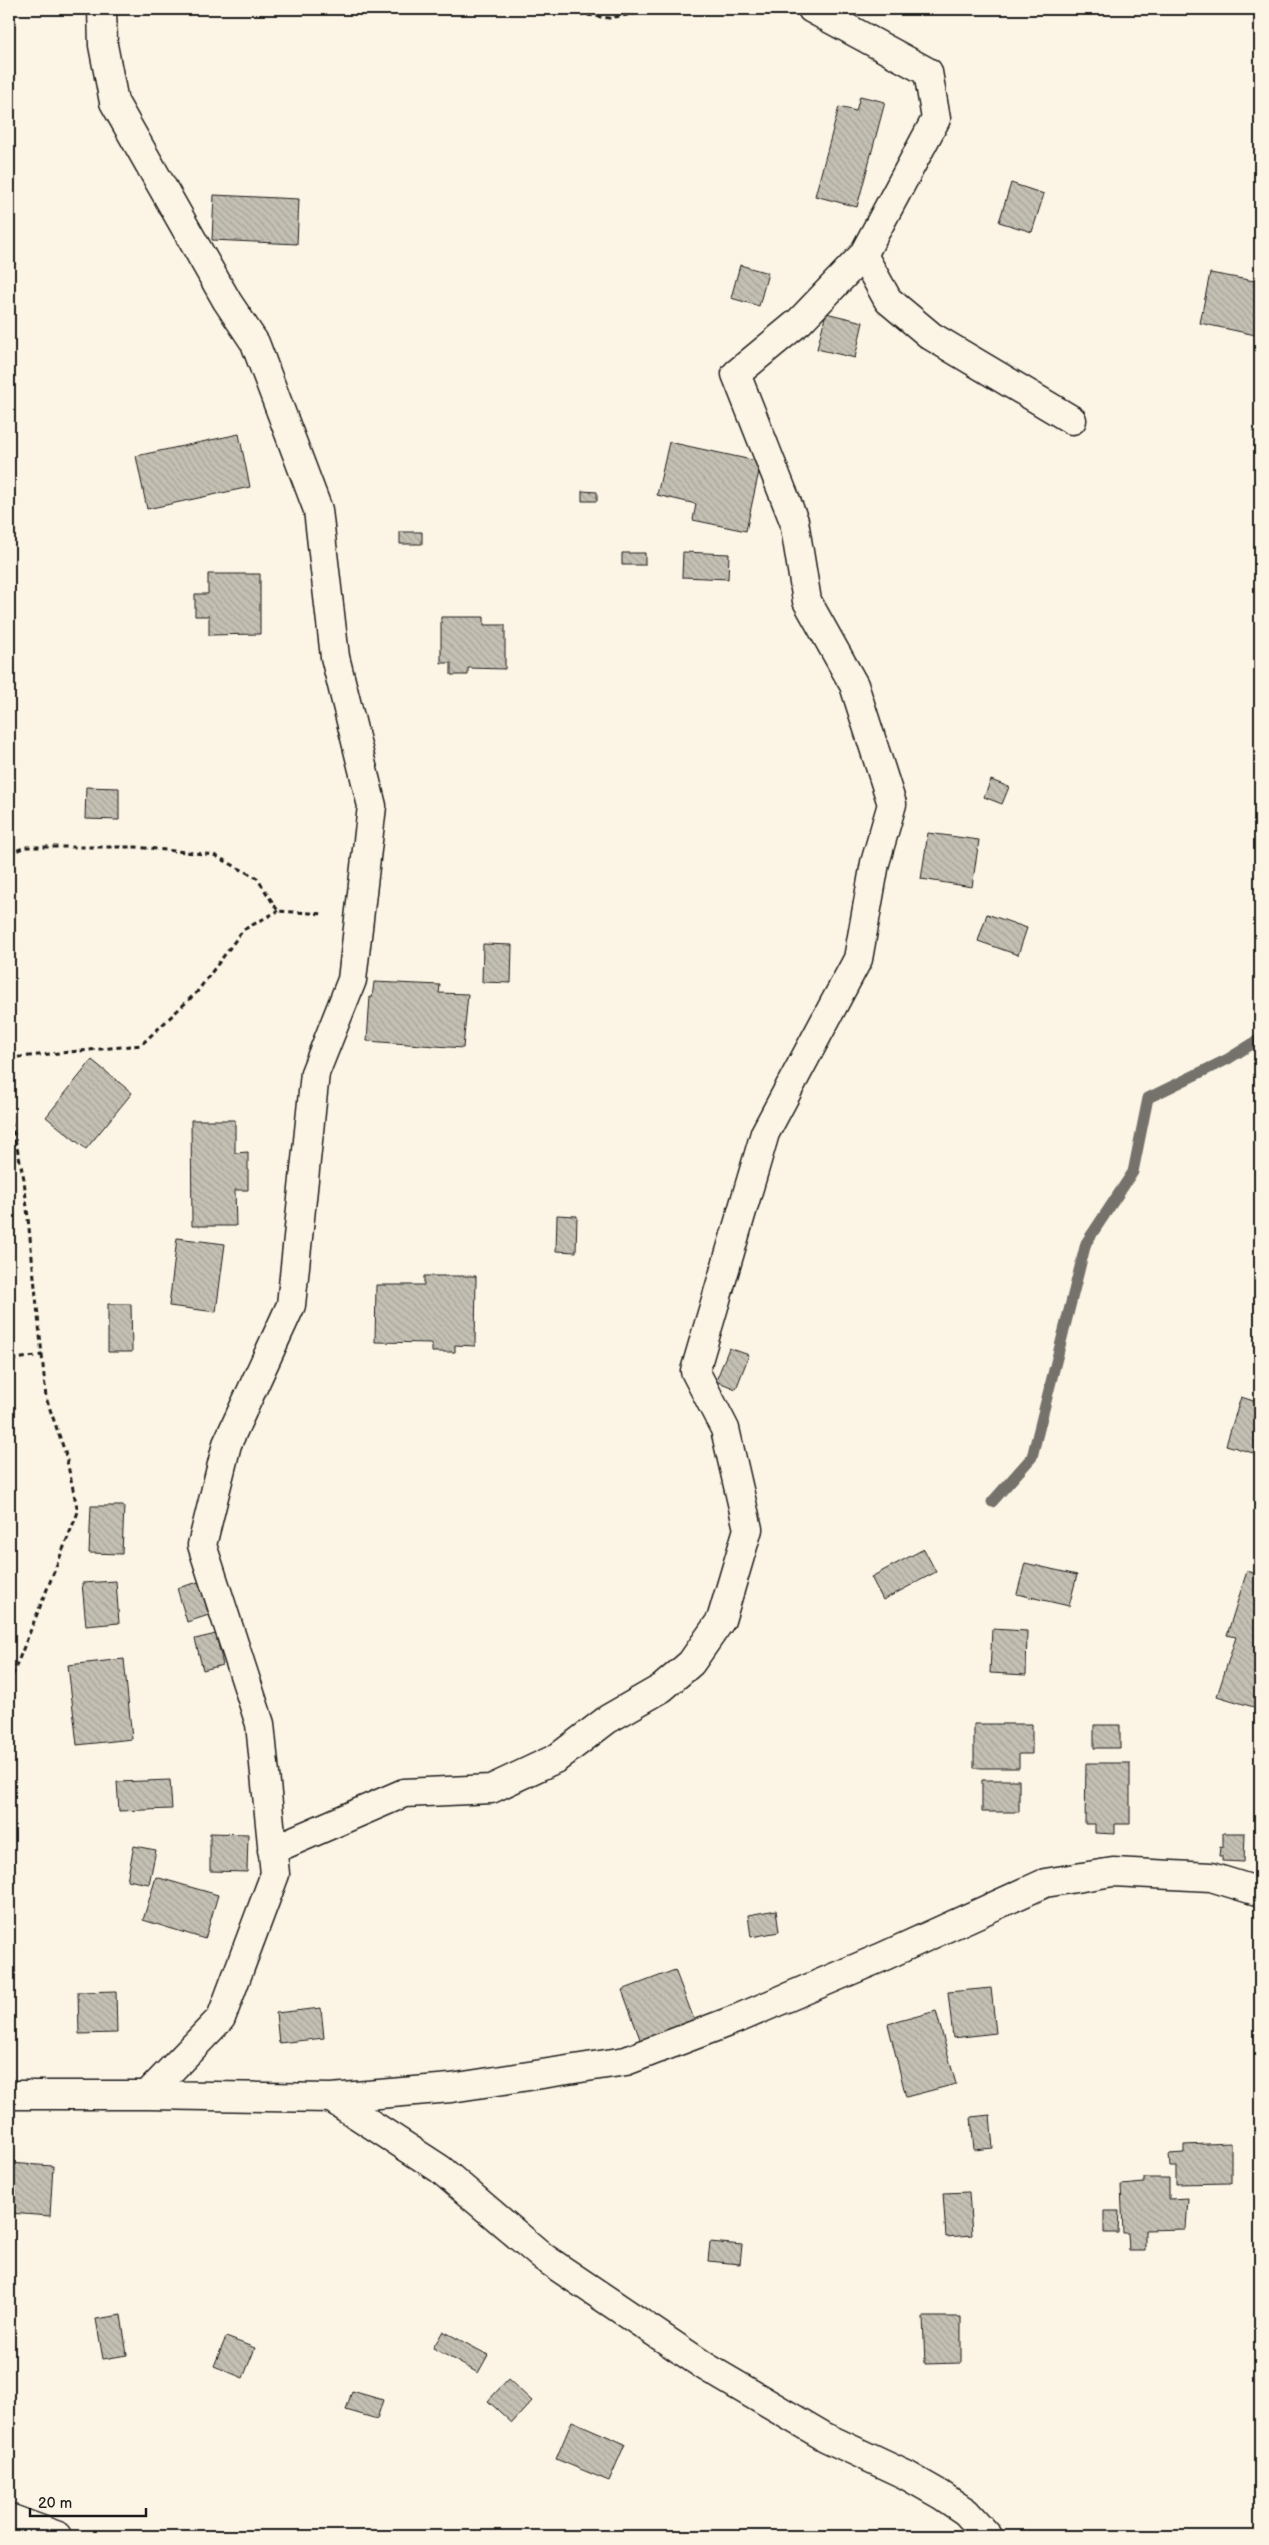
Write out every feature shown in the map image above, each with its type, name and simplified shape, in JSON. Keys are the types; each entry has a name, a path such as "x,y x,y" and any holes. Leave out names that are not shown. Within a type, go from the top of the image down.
{"street":[{"path":"102,9 103,45 114,102 226,301 255,343 318,510 335,657 372,806 352,980 315,1073 291,1305 226,1444 202,1546 260,1724 274,1874 221,2018 147,2094"},
{"path":"272,1850 404,1793 491,1790 558,1758 608,1720 662,1688 692,1663 721,1620 748,1529 725,1429 695,1371 765,1133 858,959 875,863 892,804 854,685 807,601 794,520 736,374 800,321 863,255 936,119 928,72 812,9"},
{"path":"863,255 888,300 931,336 1072,420"},
{"path":"9,2095 147,2094 331,2098 451,2088 626,2061 739,2018 880,1958 1045,1883 1113,1872 1211,1877 1260,1892"},
{"path":"331,2098 440,2169 542,2257 706,2367 825,2438 906,2475 941,2495 966,2512 988,2536"},
{"path":"9,2518 58,2536"}],"path":[{"path":"543,9 609,18 664,9"},
{"path":"9,854 25,847 136,847 214,855 257,878 278,911"},
{"path":"9,1058 140,1044 197,992 243,930 278,911 359,916"},
{"path":"9,1113 24,1179 46,1398 65,1452 78,1512 9,1684"},
{"path":"9,1360 42,1355"}],"building":[{"path":"860,96 885,102 857,207 815,196 839,107 856,111"},
{"path":"1011,183 1044,194 1032,232 999,222"},
{"path":"214,195 299,199 297,244 212,240"},
{"path":"740,265 768,273 759,306 731,298"},
{"path":"1210,273 1260,282 1260,336 1200,323"},
{"path":"826,313 863,322 855,358 817,349"},
{"path":"239,434 250,487 147,509 136,456"},
{"path":"669,442 761,462 746,531 693,520 696,504 657,495"},
{"path":"582,491 597,492 597,501 582,501"},
{"path":"400,532 422,532 422,544 400,544"},
{"path":"683,552 729,554 728,579 682,577"},
{"path":"622,553 645,553 645,565 622,565"},
{"path":"208,574 260,574 260,634 209,635 209,616 195,616 195,594 208,594"},
{"path":"441,617 484,617 484,625 505,625 505,669 468,668 468,675 451,675 451,663 441,663"},
{"path":"991,780 1009,787 1002,804 984,797"},
{"path":"86,787 119,788 119,820 85,819"},
{"path":"928,833 979,840 972,887 921,879"},
{"path":"987,914 1027,928 1018,955 978,941"},
{"path":"483,944 512,945 511,983 482,982"},
{"path":"374,982 440,985 439,993 468,994 463,1048 367,1041 370,997 372,998"},
{"path":"92,1060 132,1093 86,1149 46,1117"},
{"path":"191,1120 235,1120 235,1153 248,1152 248,1190 235,1190 236,1226 192,1226"},
{"path":"557,1215 577,1216 576,1252 556,1251"},
{"path":"177,1238 225,1244 216,1312 169,1306"},
{"path":"424,1276 476,1276 475,1346 455,1345 455,1352 432,1352 432,1343 375,1342 376,1285 424,1285"},
{"path":"108,1304 131,1304 132,1352 108,1352"},
{"path":"729,1348 749,1355 736,1389 716,1381"},
{"path":"1241,1397 1260,1403 1260,1455 1226,1445"},
{"path":"91,1506 124,1506 122,1554 89,1553"},
{"path":"924,1549 936,1572 883,1600 871,1577"},
{"path":"1025,1563 1077,1575 1069,1606 1017,1594"},
{"path":"1247,1571 1260,1575 1260,1709 1217,1696 1236,1637 1227,1635"},
{"path":"116,1581 119,1623 86,1626 82,1583"},
{"path":"199,1582 209,1615 187,1622 177,1588"},
{"path":"992,1629 1027,1631 1026,1675 990,1673"},
{"path":"216,1634 223,1665 203,1670 195,1639"},
{"path":"124,1659 132,1739 77,1745 68,1665"},
{"path":"974,1724 1032,1724 1032,1754 1019,1754 1019,1768 974,1768"},
{"path":"1094,1725 1120,1725 1120,1748 1094,1748"},
{"path":"1086,1763 1130,1763 1130,1824 1115,1824 1115,1834 1095,1833 1095,1824 1085,1824"},
{"path":"170,1780 172,1809 119,1811 117,1782"},
{"path":"982,1780 1019,1780 1019,1812 982,1812"},
{"path":"210,1833 248,1834 247,1872 210,1871"},
{"path":"1223,1833 1245,1833 1244,1862 1222,1861 1222,1856 1219,1856 1220,1847 1223,1848"},
{"path":"134,1846 156,1850 149,1884 127,1880"},
{"path":"156,1877 218,1895 205,1939 143,1920"},
{"path":"776,1910 779,1932 751,1937 748,1915"},
{"path":"675,1970 697,2027 643,2047 622,1990"},
{"path":"991,1988 996,2033 953,2038 948,1992"},
{"path":"116,1991 117,2033 79,2034 78,1992"},
{"path":"321,2008 324,2038 279,2043 276,2013"},
{"path":"936,2011 956,2084 906,2097 888,2024"},
{"path":"990,2115 993,2148 974,2150 971,2117"},
{"path":"1231,2143 1231,2183 1176,2184 1176,2167 1170,2167 1169,2154 1184,2153 1184,2145"},
{"path":"9,2163 53,2166 50,2216 9,2213"},
{"path":"1144,2178 1169,2178 1169,2199 1188,2198 1186,2229 1145,2230 1145,2251 1129,2251 1128,2233 1123,2233 1121,2185 1144,2183"},
{"path":"969,2192 972,2235 946,2237 943,2193"},
{"path":"1104,2211 1119,2211 1118,2233 1104,2233"},
{"path":"710,2242 742,2245 740,2264 708,2261"},
{"path":"121,2315 127,2355 103,2359 96,2319"},
{"path":"923,2317 961,2317 961,2363 925,2364"},
{"path":"443,2331 488,2355 478,2373 433,2348"},
{"path":"226,2337 255,2348 243,2378 214,2366"},
{"path":"508,2379 532,2401 512,2423 488,2401"},
{"path":"352,2391 383,2400 377,2419 346,2410"},
{"path":"572,2421 625,2444 609,2481 556,2459"}],"waterway":[{"path":"992,1502 1032,1457 1086,1243 1133,1172 1148,1098 1228,1059 1260,1039"}]}
